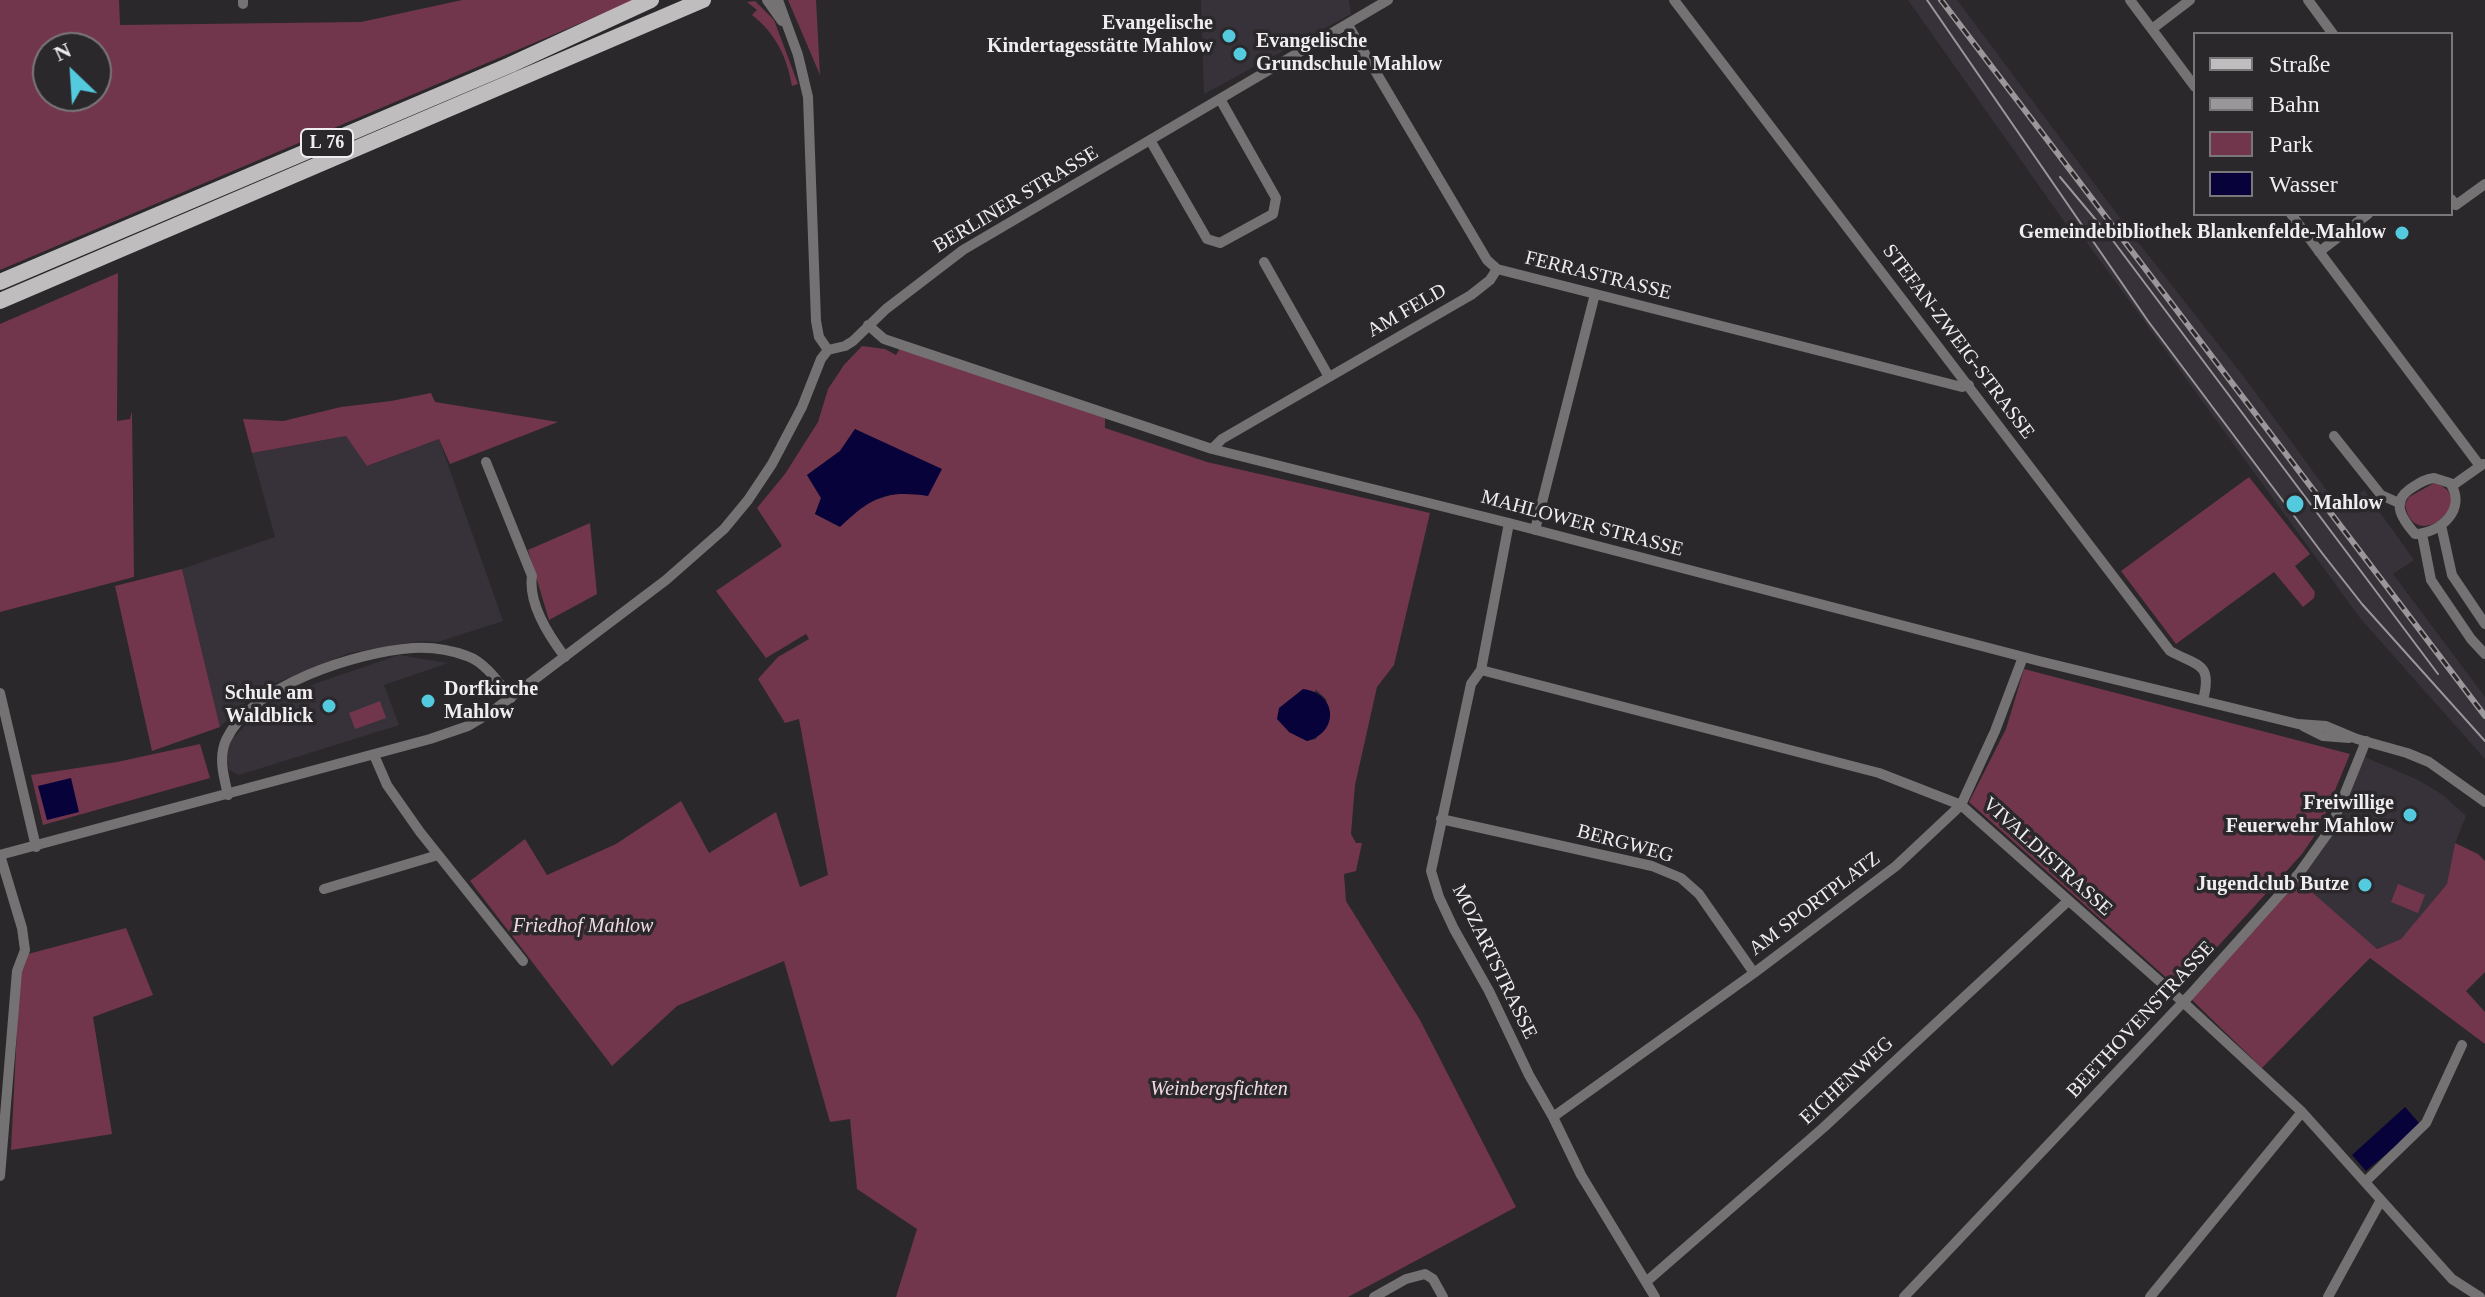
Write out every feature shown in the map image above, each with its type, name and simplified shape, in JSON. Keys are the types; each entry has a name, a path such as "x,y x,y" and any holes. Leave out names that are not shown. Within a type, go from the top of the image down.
{"main road":[{"name":"L 76","path":"0,282 510,65 651,0"},
{"name":"L 76","path":"0,301 703,0"}],"street":[{"path":"767,0 788,30"},
{"path":"0,1176 17,971 25,950 20,918 0,855 458,730 511,698 676,572 724,529 772,464 828,350 819,337 816,321 808,97 798,55 778,0"},
{"name":"BERLINER STRASSE","path":"828,350 845,346 963,250 1388,0"},
{"name":"STEFAN-ZWEIG-STRASSE","path":"1674,0 2170,651 2192,660 2204,670 2207,679 2203,700"},
{"path":"2130,0 2193,84"},
{"path":"2152,29 2190,0"},
{"path":"2308,0 2332,32"},
{"name":"FERRASTRASSE","path":"1348,25 1487,260 1497,269 1962,387 1969,385"},
{"path":"1150,140 1207,239 1220,243 1273,214 1276,198 1220,99"},
{"path":"2453,201 2456,205 2485,184"},
{"path":"2292,216 2482,464 2452,486"},
{"path":"2319,252 2365,216"},
{"path":"1264,262 1329,377"},
{"name":"AM FELD","path":"1212,449 1222,439 1471,295 1490,280 1497,269"},
{"path":"1535,530 1595,294"},
{"name":"MAHLOWER STRASSE","path":"868,325 884,339 1212,449 2023,657 2298,724 2323,736 2362,740 2407,753 2429,762 2485,802"},
{"path":"2334,436 2381,495 2399,503"},
{"path":"486,462 532,576 530,588 549,635 565,657"},
{"path":"2425,479 2447,480 2452,486 2457,504 2452,515 2441,525 2422,534 2413,532 2401,516 2399,503 2404,493 2425,479"},
{"name":"MOZARTSTRASSE","path":"1509,523 1481,670 1471,684 1431,871 1439,897 1581,1175 1655,1297"},
{"path":"2441,525 2452,575 2485,624"},
{"path":"2422,534 2431,580 2471,639 2485,654"},
{"path":"228,795 223,774 223,748 233,728 263,700 282,688 347,662 374,654 416,648 469,656 483,665 511,698"},
{"name":"AM SPORTPLATZ","path":"1553,1117 1754,973 1896,866 1961,805 1995,731 2023,657"},
{"name":"VIVALDISTRASSE","path":"1481,670 1879,773 1961,805 2302,1112 2452,1279 2480,1297"},
{"path":"0,693 36,847"},
{"name":"BEETHOVENSTRASSE","path":"1904,1297 2183,1002 2320,847 2344,799 2362,740"},
{"path":"374,755 387,785 438,855 523,961"},
{"name":"BERGWEG","path":"1441,819 1652,866 1681,878 1699,894 1754,973"},
{"path":"324,889 438,855"},
{"name":"EICHENWEG","path":"1646,1282 1823,1128 2068,901"},
{"path":"2365,1182 2426,1123 2462,1045"},
{"path":"2150,1297 2302,1112"},
{"path":"2328,1297 2381,1200"},
{"path":"1374,1297 1415,1275 1425,1274 1433,1279 1443,1297"}],"shaded area":[{"name":"Evangelische Grundschule Mahlow","path":"1201,0 1349,0 1351,14 1204,94"},
{"path":"1908,0 1957,0 2339,507 2364,490 2414,560 2393,574 2485,697 2485,759 2360,618 2080,233 2068,227"},
{"path":"346,436 368,466 439,439 503,621 438,642 421,641 349,653 259,690 220,727 182,569 275,537 252,453"},
{"name":"Schule am Waldblick","path":"399,655 448,663 384,685 399,725 239,775 229,770 224,748 276,697"},
{"path":"2365,757 2420,781 2443,795 2466,816 2455,843 2447,884 2401,939 2376,949 2298,880 2323,849"}],"green space":[{"path":"0,0 119,0 120,25 361,22 462,0 635,0 0,270"},
{"path":"788,0 816,0 820,75"},
{"path":"755,1 774,20 798,84 792,86 779,47 768,30 752,15 757,10 747,2"},
{"path":"118,273 117,421 130,419 132,411 134,577 0,612 0,324"},
{"path":"862,346 885,349 896,355 900,348 1105,418 1105,428 1207,462 1430,513 1394,665 1377,687 1355,785 1351,834 1356,843 1362,843 1356,871 1344,874 1346,901 1420,1020 1516,1207 1348,1297 896,1297 917,1229 857,1189 850,1119 830,1122 784,961 677,1006 612,1066 470,881 525,839 547,875 616,844 681,801 709,853 776,812 800,887 828,875 799,719 785,723 758,679 778,657 809,639 806,634 766,658 716,591 782,546 757,508 785,474 818,422 828,389","holes":["855,429 900,492 866,503 840,526 815,514 821,498 807,475 840,451","1316,690 1326,699 1330,715 1316,739 1307,741 1289,732"]},
{"path":"431,393 435,402 558,422 450,464 439,439 367,466 346,436 252,453 243,419 283,421 341,407"},
{"path":"2249,477 2310,554 2295,566 2315,592 2314,598 2303,607 2274,572 2176,644 2121,571"},
{"path":"2434,483 2447,490 2451,500 2449,510 2431,525 2420,525 2411,519 2405,504 2409,497"},
{"path":"590,523 597,594 549,620 528,550"},
{"path":"182,569 220,727 152,751 115,586"},
{"path":"2024,669 2350,754 2319,829 2302,854 2179,989 1969,802 2006,729"},
{"path":"380,701 386,718 355,729 349,713"},
{"path":"200,744 210,778 43,825 31,775 117,762"},
{"path":"2455,843 2478,854 2485,861 2485,972 2466,991 2485,1012 2485,1044 2370,958 2262,1068 2189,997 2298,880 2377,949 2401,939 2447,884"},
{"path":"2398,884 2425,895 2418,913 2391,902"},
{"path":"126,928 153,995 93,1017 112,1134 11,1150 20,969 28,954"}],"water":[{"path":"855,429 942,469 928,496 901,494 880,498 840,527 815,514 821,498 807,475 840,451"},
{"path":"1303,689 1323,698 1330,713 1325,730 1307,741 1289,732 1277,719 1279,708"},
{"path":"71,778 79,812 47,820 38,786"},
{"path":"2405,1107 2421,1125 2366,1171 2352,1155"}],"tram line":[{"path":"1927,0 2148,321 2322,553 2362,604 2485,741"},
{"path":"2060,177 2111,238 2438,674"}],"railway":[{"path":"1941,0 2485,716"}],"place":[{"name":"Evangelische Kindertagesstätte Mahlow","path":"1229,36"},
{"name":"Evangelische Grundschule Mahlow","path":"1240,54"},
{"name":"Gemeindebibliothek Blankenfelde-Mahlow","path":"2402,233"},
{"name":"Mahlow","path":"2295,504"},
{"name":"Dorfkirche Mahlow","path":"428,701"},
{"name":"Schule am Waldblick","path":"329,706"},
{"name":"Freiwillige Feuerwehr Mahlow","path":"2410,815"},
{"name":"Jugendclub Butze","path":"2365,885"}],"park label":[{"name":"Friedhof Mahlow","path":"583,927"},
{"name":"Weinbergsfichten","path":"1219,1090"}]}
